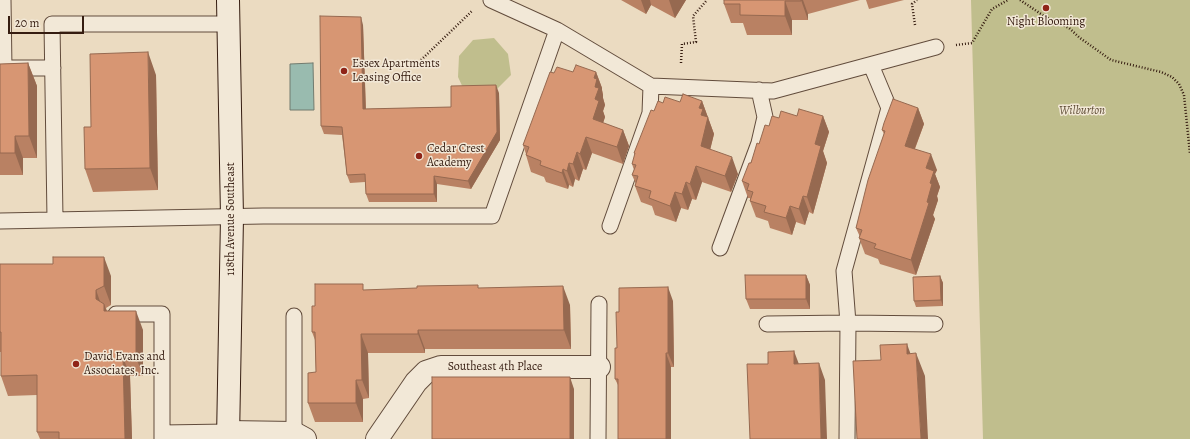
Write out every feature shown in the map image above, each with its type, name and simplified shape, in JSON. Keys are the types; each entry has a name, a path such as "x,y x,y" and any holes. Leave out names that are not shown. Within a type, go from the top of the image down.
{"street":[{"name":"118th Avenue Southeast","path":"228,0 232,217 228,436"},
{"name":"Southeast 4th Place","path":"377,439 416,382 426,372 440,367 599,367"},
{"path":"228,436 299,436"}],"lane":[{"path":"2,0 2,68 53,68"},
{"path":"491,0 557,30 651,86 773,91 936,47"},
{"path":"55,219 52,24 228,24"},
{"path":"0,221 232,217 492,216 557,30"},
{"path":"847,439 848,323 844,271 889,108 871,65"},
{"path":"610,226 650,113 651,86"},
{"path":"720,248 759,143 765,117 759,90"},
{"path":"598,439 599,304"},
{"path":"111,314 162,314 162,436 228,436"},
{"path":"294,316 299,436"},
{"path":"767,324 935,324"}],"path":[{"path":"681,63 682,44 696,42 693,16 707,0"},
{"path":"915,25 912,4 917,0"},
{"path":"936,47 972,43 992,9 1008,0"},
{"path":"1020,0 1047,18 1069,28 1111,60 1161,72 1172,77 1179,84 1184,94 1190,154"},
{"path":"421,60 472,11"}],"green space":[{"name":"Wilburton","path":"971,0 1190,0 1190,439 983,439"},
{"path":"494,38 508,54 511,75 495,91 465,92 458,77 459,56 473,40"}],"water":[{"path":"313,63 314,110 290,110 290,64"}],"building":[{"path":"724,0 801,1 785,1 785,16 740,15 740,4 724,4"},
{"name":"Cedar Crest Academy","path":"320,16 361,17 363,109 451,107 451,86 496,85 497,132 468,181 434,176 434,194 366,194 365,174 347,175 342,127 321,126"},
{"path":"148,52 150,168 85,169 84,127 91,127 90,54"},
{"path":"28,63 29,136 15,136 15,153 0,153 0,64"},
{"path":"576,65 596,72 594,78 597,79 595,87 599,88 595,99 599,101 593,119 623,130 617,147 586,137 580,154 577,152 573,164 569,163 567,171 563,169 562,173 540,165 541,161 526,155 529,147 523,145 550,72 554,73 557,67 573,72"},
{"path":"683,94 702,101 699,108 703,109 701,115 708,117 701,146 732,157 725,176 696,166 690,184 686,182 682,194 675,192 670,206 649,198 651,191 635,186 638,176 632,175 636,165 632,164 634,153 651,110 654,111 658,101 663,103 665,97 680,102"},
{"path":"893,99 918,108 905,146 931,154 926,168 934,171 930,183 932,184 927,202 929,203 911,260 874,248 876,244 859,238 862,230 856,228 868,180 885,131 882,130 884,123"},
{"path":"799,109 823,116 815,144 821,146 807,197 803,196 799,209 790,206 786,218 764,212 766,206 750,201 753,192 747,190 749,184 742,181 749,163 751,163 757,143 759,144 765,125 769,126 772,116 779,118 781,111 797,116"},
{"name":"David Evans and Associates, Inc.","path":"53,257 104,257 104,286 96,290 96,299 104,304 104,311 136,311 136,357 123,357 125,439 59,439 59,432 37,432 37,375 1,376 0,264 53,264"},
{"path":"745,275 806,275 806,299 746,299"},
{"path":"940,276 941,300 914,301 913,277"},
{"path":"315,284 363,284 363,290 417,288 417,286 478,285 478,288 563,286 564,330 418,330 418,334 361,334 362,380 356,380 356,403 308,403 308,373 316,372 315,332 312,332 312,306 315,306"},
{"path":"668,287 666,439 618,439 618,379 615,379 615,348 617,348 616,312 619,312 619,288"},
{"path":"907,344 907,354 916,353 921,439 857,439 853,361 881,360 880,345"},
{"path":"794,351 794,364 819,363 821,439 750,439 747,364 768,364 768,352"},
{"path":"432,377 570,377 570,439 432,439"}],"place":[{"name":"Night Blooming","path":"1046,8"},
{"name":"Essex Apartments Leasing Office","path":"344,71"},
{"name":"Cedar Crest Academy","path":"419,156"},
{"name":"David Evans and Associates, Inc.","path":"76,364"}]}
